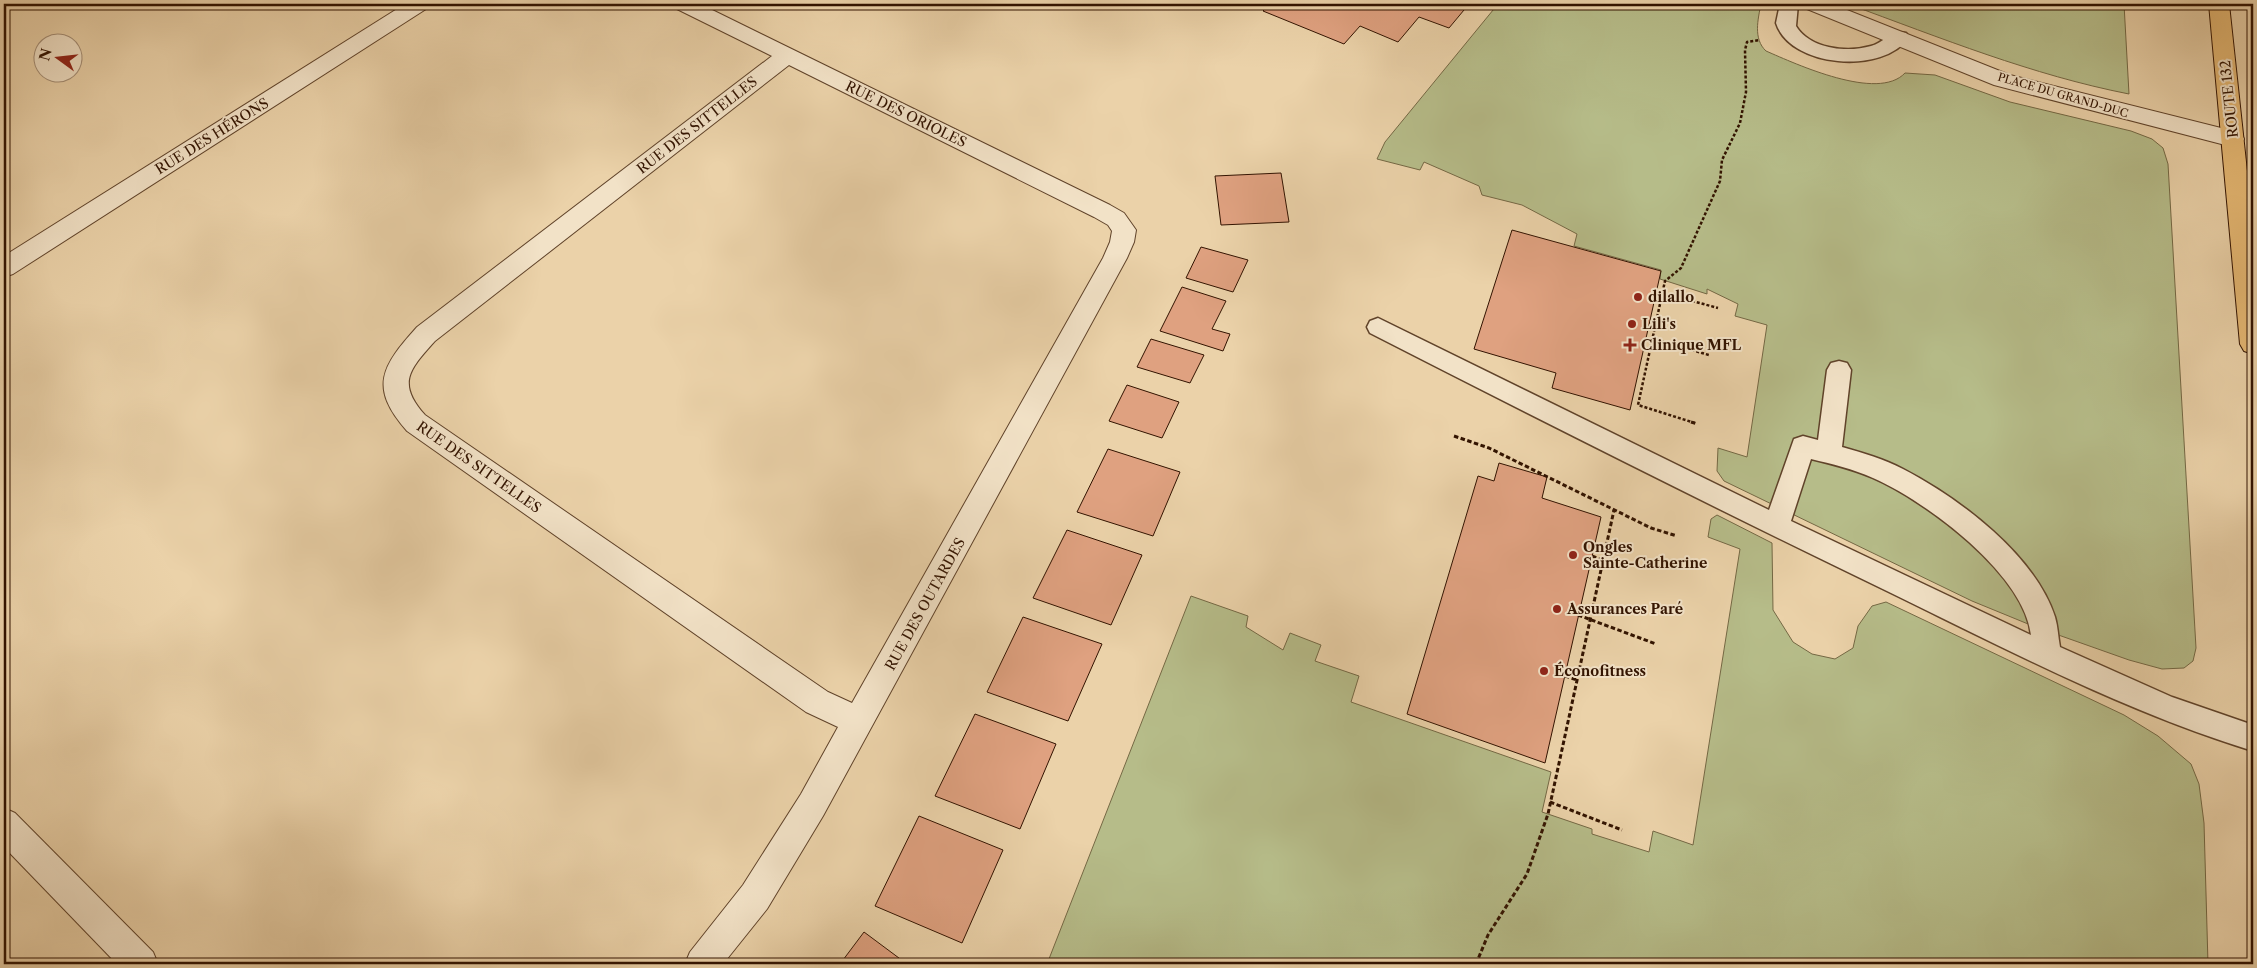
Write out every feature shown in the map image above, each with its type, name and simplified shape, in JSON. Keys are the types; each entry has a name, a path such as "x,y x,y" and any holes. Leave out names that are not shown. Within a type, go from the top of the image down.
{"highway":[{"name":"ROUTE 132","path":"2219,4 2233,138 2248,234 2253,344"}],"street":[{"name":"RUE DES HÉRONS","path":"4,268 419,4"},
{"name":"RUE DES ORIOLES","path":"684,4 1102,211 1116,219 1124,230"},
{"name":"PLACE DU GRAND-DUC","path":"1814,4 2002,80 2233,138"},
{"name":"RUE DES SITTELLES","path":"787,56 426,334 404,361 394,389 397,401 416,423 817,702 859,722"},
{"name":"RUE DES OUTARDES","path":"702,964 755,897 778,862 859,722 1115,258 1122,242 1124,230"},
{"path":"4,824 141,964"}],"lane":[{"path":"1790,4 1786,17 1786,26 1790,33 1807,47 1834,54 1853,55 1882,51 1895,44 1899,37"},
{"path":"1378,327 1777,526 2047,656 2167,708 2253,738"},
{"path":"1829,454 1839,370"},
{"path":"1777,526 1803,446 1892,476 1934,500 1969,527 2027,589 2040,612 2047,656"}],"path":[{"path":"1697,424 1638,406 1665,281 1681,268 1686,253 1720,182 1722,160 1740,123 1746,92 1745,50 1747,42 1790,33"},
{"path":"1663,293 1718,308"},
{"path":"1655,301 1661,302"},
{"path":"1648,330 1654,332"},
{"path":"1653,339 1709,355"},
{"path":"1642,353 1649,355"},
{"path":"1454,436 1489,448 1651,528 1677,536"},
{"path":"1476,964 1488,935 1527,874 1550,802 1614,510"},
{"path":"1594,546 1605,550"},
{"path":"1592,556 1603,560"},
{"path":"1578,615 1656,644"},
{"path":"1565,676 1577,680"},
{"path":"1550,802 1622,830"}],"green space":[{"path":"1498,4 1761,4 1758,35 1759,41 1766,51 1816,71 1837,78 1876,84 1893,81 1905,73 1935,75 2010,102 2131,131 2152,139 2163,148 2168,164 2196,648 2193,661 2184,668 2162,669 2129,660 2033,626 1972,601 1724,481 1717,471 1718,448 1747,457 1767,325 1735,316 1738,304 1707,289 1707,294 1660,279 1661,270 1574,246 1577,234 1522,205 1482,195 1479,186 1424,162 1420,170 1377,159 1385,142"},
{"path":"1848,4 2124,4 2129,94 2057,77 2022,66"},
{"path":"1717,515 1772,543 1773,610 1793,642 1812,654 1835,659 1853,648 1858,626 1872,606 1886,602 2124,715 2158,736 2191,764 2199,784 2204,823 2208,964 1047,964 1191,596 1248,616 1246,627 1283,650 1290,633 1321,645 1315,661 1359,676 1351,702 1551,772 1542,812 1592,829 1592,834 1649,852 1653,831 1693,845 1740,549 1708,537 1711,519"}],"building":[{"path":"1270,4 1373,4 1381,7 1384,4 1469,4 1449,28 1419,17 1398,42 1360,26 1344,44 1263,11"},
{"path":"1281,173 1289,222 1221,225 1215,176"},
{"path":"1512,230 1661,271 1630,410 1552,388 1556,373 1474,349"},
{"path":"1201,247 1248,260 1233,292 1186,278"},
{"path":"1182,287 1226,301 1212,329 1230,334 1223,351 1160,331"},
{"path":"1151,339 1204,355 1190,383 1137,367"},
{"path":"1127,385 1179,402 1162,438 1109,421"},
{"path":"1108,449 1180,472 1153,536 1077,512"},
{"path":"1499,463 1547,477 1542,498 1601,517 1545,763 1407,714 1478,476 1494,481"},
{"path":"1067,530 1142,555 1111,625 1033,598"},
{"path":"1023,617 1102,644 1068,721 987,692"},
{"path":"975,714 1056,744 1020,829 935,796"},
{"path":"919,816 1003,850 962,943 875,906"},
{"path":"864,932 907,964 840,964"}],"place":[{"name":"dilallo","path":"1638,297"},
{"name":"Lili's","path":"1632,324"},
{"name":"Clinique MFL","path":"1630,345"},
{"name":"Ongles Sainte-Catherine","path":"1573,555"},
{"name":"Assurances Paré","path":"1557,609"},
{"name":"Éconofitness","path":"1544,671"}]}
